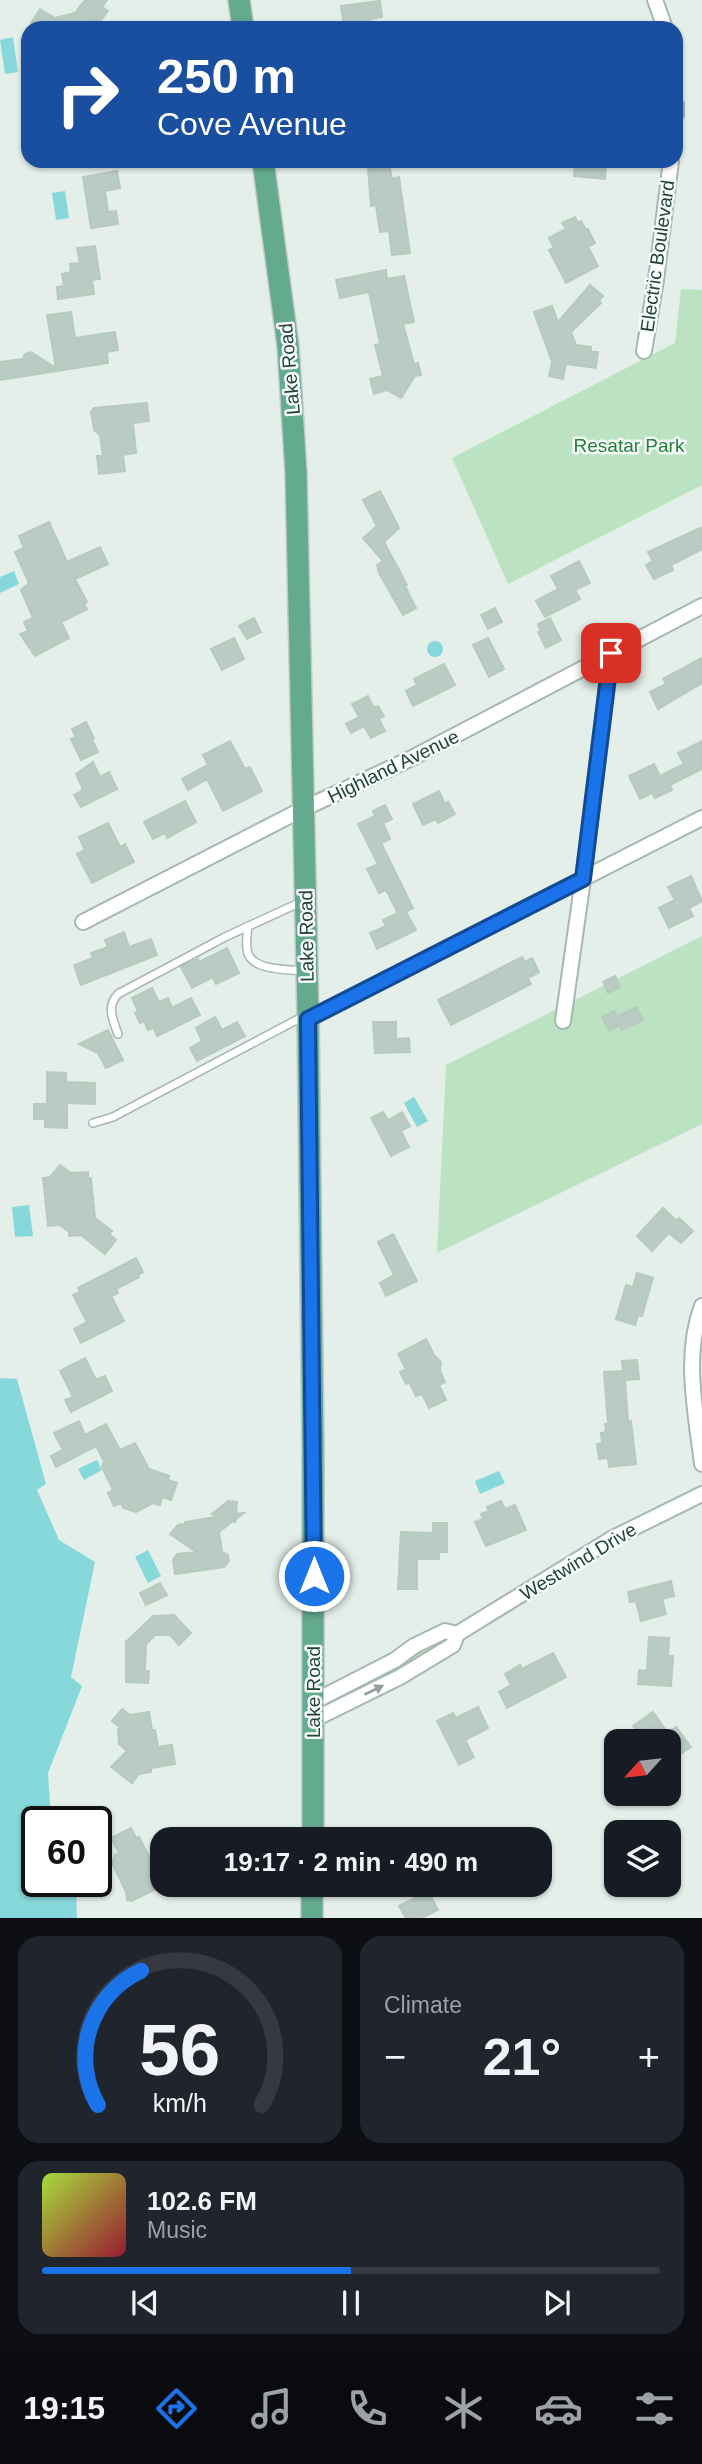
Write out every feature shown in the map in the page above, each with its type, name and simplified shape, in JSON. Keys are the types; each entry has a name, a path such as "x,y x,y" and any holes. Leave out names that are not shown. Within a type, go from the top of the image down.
{"main road":[{"path":"239,0 242,21"},
{"name":"Lake Road","path":"264,168 288,346 294,425 308,1016 314,1522 313,1827"},
{"path":"312,1897 312,1918"}],"street":[{"path":"655,0 662,21"},
{"name":"Electric Boulevard","path":"644,351 670,168"},
{"name":"Highland Avenue","path":"83,922 303,809 414,757 702,606"},
{"path":"563,1021 611,653"},
{"path":"308,1016 702,818"},
{"path":"702,1306 692,1355 702,1464"},
{"name":"Westwind Drive","path":"313,1711 414,1647 445,1631 457,1634 614,1538 702,1494"}],"lane":[{"path":"118,1034 111,1014 112,1000 118,994 248,926 305,901"},
{"path":"248,926 246,951 253,960 267,967 307,971"},
{"path":"93,1123 113,1117 308,1016"}],"green space":[{"name":"Resatar Park","path":"681,289 702,290 702,485 508,584 452,458 675,343"},
{"path":"702,936 702,1124 437,1253 446,1065"},
{"path":"447,1635 454,1638 403,1670 347,1696 399,1668 413,1653"}],"water":[{"path":"13,37 18,72 5,74 0,40"},
{"path":"65,191 69,218 56,220 52,193"},
{"path":"14,571 19,584 0,593 0,577"},
{"path":"432,641 438,641 443,649 441,655 432,657 427,652 427,646"},
{"path":"414,1097 428,1121 417,1127 404,1103"},
{"path":"29,1205 33,1236 15,1237 12,1207"},
{"path":"0,1378 17,1379 46,1484 37,1490 59,1540 95,1562 71,1677 82,1686 48,1773 50,1806 21,1806 21,1897 76,1897 77,1918 0,1918"},
{"path":"97,1460 102,1470 84,1480 78,1469"},
{"path":"499,1471 505,1483 480,1494 475,1481"},
{"path":"148,1550 161,1576 148,1583 135,1557"}],"building":[{"path":"85,0 107,0 102,7 108,11 100,21 32,21 40,9 55,18 75,13"},
{"path":"380,1 382,17 370,21 343,21 341,6"},
{"path":"368,168 390,168 392,179 399,177 410,253 392,255 389,231 380,232 376,205 371,206"},
{"path":"575,168 606,168 605,179 574,176"},
{"path":"117,171 120,188 105,191 108,212 116,211 118,224 91,228 83,177"},
{"path":"575,217 578,223 581,221 586,230 588,229 595,243 588,247 598,266 566,283 549,250 554,248 549,238 566,229 562,223"},
{"path":"95,246 100,279 92,280 94,294 58,299 57,287 64,286 62,274 71,272 70,264 80,263 77,248"},
{"path":"386,270 387,279 404,276 414,322 403,324 414,364 418,363 421,375 415,376 401,398 387,390 374,394 370,379 383,376 375,345 380,344 369,292 340,298 336,280"},
{"path":"590,285 603,296 599,301 601,303 571,332 576,345 591,347 591,352 598,352 596,368 566,364 563,379 549,376 552,362 534,312 552,306 558,322"},
{"path":"71,312 75,338 115,332 118,350 107,352 108,363 0,380 0,362 23,359 25,354 31,352 56,368 47,315"},
{"path":"147,403 149,421 133,423 136,453 123,455 125,471 99,474 97,456 103,456 100,435 94,430 91,412 94,408"},
{"path":"380,491 399,528 384,542 416,608 403,615 379,573 377,565 383,561 363,538 377,526 363,500"},
{"path":"49,522 67,562 100,547 108,564 75,579 87,602 84,604 87,609 61,622 69,638 35,656 20,634 28,631 24,622 33,618 21,590 29,583 15,552 24,548 19,536"},
{"path":"702,527 702,549 671,565 673,570 654,579 646,565 653,561 648,552"},
{"path":"579,561 590,583 575,590 580,599 545,617 536,601 558,589 551,576"},
{"path":"495,608 502,622 488,629 481,615"},
{"path":"254,618 261,632 247,639 239,626"},
{"path":"550,618 561,640 546,648 538,632 541,631 538,624"},
{"path":"234,638 244,659 222,670 211,649"},
{"path":"488,638 504,669 489,677 473,645"},
{"path":"702,658 702,683 658,709 650,692 666,684 663,679"},
{"path":"444,664 455,685 413,706 406,691 417,685 414,679"},
{"path":"368,696 374,708 378,706 384,716 379,719 385,731 371,738 364,726 351,733 346,724 359,717 352,704"},
{"path":"86,722 98,752 81,760 71,739 76,737 72,729"},
{"path":"230,741 245,769 250,767 262,791 223,811 207,779 188,790 182,779 208,765 203,755"},
{"path":"702,741 702,769 670,785 672,790 655,798 652,793 640,799 629,776 654,764 660,776 684,764 678,753"},
{"path":"93,762 100,777 109,772 117,789 81,807 74,795 82,791 76,774"},
{"path":"439,791 445,804 448,802 455,814 438,823 436,819 423,825 413,804"},
{"path":"185,801 196,822 167,838 165,833 153,839 144,822"},
{"path":"385,805 392,819 383,823 390,839 381,843 413,908 406,912 416,930 377,949 370,933 386,926 383,920 398,913 386,890 379,893 367,869 378,864 358,824 375,816 373,811"},
{"path":"108,823 120,847 125,844 134,862 92,883 77,854 85,850 79,837"},
{"path":"691,876 702,901 689,908 693,916 669,928 659,908 675,900 668,887"},
{"path":"124,932 129,947 151,939 157,955 81,985 74,965 93,958 91,953 108,947 105,940"},
{"path":"227,948 239,973 216,984 213,977 192,988 181,967 198,959 199,962"},
{"path":"522,957 525,962 532,958 539,972 528,978 531,984 451,1025 438,1000"},
{"path":"615,976 620,987 608,993 603,982"},
{"path":"152,988 159,1002 168,998 172,1007 164,1012 191,998 200,1015 157,1036 154,1028 148,1030 144,1021 140,1023 132,998"},
{"path":"636,1007 643,1020 622,1030 620,1025 609,1031 602,1017 614,1011 617,1017"},
{"path":"215,1017 222,1030 237,1022 245,1036 197,1061 190,1048 202,1041 196,1028"},
{"path":"373,1022 396,1022 396,1039 409,1038 410,1052 375,1053"},
{"path":"108,1030 123,1060 106,1068 98,1053 79,1044"},
{"path":"47,1072 66,1073 66,1082 95,1083 95,1104 67,1103 67,1128 45,1127 45,1119 34,1119 34,1104 47,1104"},
{"path":"383,1112 388,1120 402,1112 410,1126 401,1131 409,1147 391,1156 371,1118"},
{"path":"60,1165 71,1173 88,1172 95,1218 112,1231 109,1234 116,1240 105,1254 81,1235 69,1236 69,1232 60,1225 48,1226 43,1178 50,1177"},
{"path":"663,1208 693,1231 681,1243 669,1233 652,1251 637,1236"},
{"path":"393,1234 417,1281 386,1296 380,1283 394,1275 378,1242"},
{"path":"136,1258 143,1272 116,1289 118,1293 111,1296 124,1321 81,1343 74,1329 87,1322 73,1295 80,1292 78,1288"},
{"path":"637,1273 653,1278 642,1316 638,1315 635,1325 616,1319 626,1285 633,1287"},
{"path":"426,1339 441,1362 440,1371 445,1382 439,1385 446,1400 429,1408 422,1394 416,1396 409,1382 406,1384 400,1372 406,1369 398,1354"},
{"path":"85,1358 96,1380 105,1376 112,1391 71,1412 65,1400 73,1397 60,1371"},
{"path":"637,1360 639,1379 625,1380 628,1422 631,1421 636,1464 609,1467 608,1458 599,1459 597,1444 602,1443 601,1433 606,1432 605,1424 608,1424 604,1372 623,1371 622,1361"},
{"path":"79,1421 85,1435 106,1424 120,1450 135,1443 149,1469 169,1476 168,1480 177,1483 171,1500 162,1497 160,1505 153,1503 136,1512 123,1508 121,1503 114,1506 108,1493 113,1490 96,1446 56,1467 51,1456 63,1450 54,1433"},
{"path":"228,1501 237,1502 236,1514 244,1513 219,1532 222,1552 228,1555 229,1561 224,1567 175,1574 173,1560 177,1554 196,1552 170,1534 185,1522 220,1516 212,1514"},
{"path":"501,1501 505,1509 515,1505 526,1530 486,1546 475,1522 483,1519 481,1514 489,1511 487,1507"},
{"path":"433,1523 447,1523 447,1552 439,1552 439,1559 417,1559 417,1589 398,1589 401,1532 433,1533"},
{"path":"671,1581 674,1596 662,1599 666,1614 641,1621 636,1601 630,1602 628,1592"},
{"path":"160,1583 167,1595 146,1605 140,1593"},
{"path":"174,1615 191,1633 179,1645 170,1635 155,1635 146,1644 145,1671 149,1671 148,1683 126,1682 126,1642 153,1616"},
{"path":"649,1637 669,1638 668,1656 673,1656 671,1686 638,1684 639,1670 647,1671"},
{"path":"553,1653 566,1677 507,1708 499,1692 511,1685 505,1674 520,1665 522,1669"},
{"path":"478,1707 488,1728 465,1740 474,1757 459,1765 437,1721 453,1713 456,1718"},
{"path":"122,1709 130,1715 149,1712 158,1747 172,1745 175,1764 151,1768 151,1772 139,1774 132,1783 111,1767 127,1751 119,1744 120,1727 112,1721"},
{"path":"653,1712 665,1729 635,1729 633,1726"},
{"path":"681,1734 691,1747 681,1754"},
{"path":"131,1828 150,1858 150,1892 132,1901 127,1900 112,1863 115,1855 119,1853 112,1838"},
{"path":"416,1897 431,1897 438,1910 421,1918 406,1918 399,1906"}],"route":[{"path":"314,1576 308,1019 583,879 611,653"}]}
